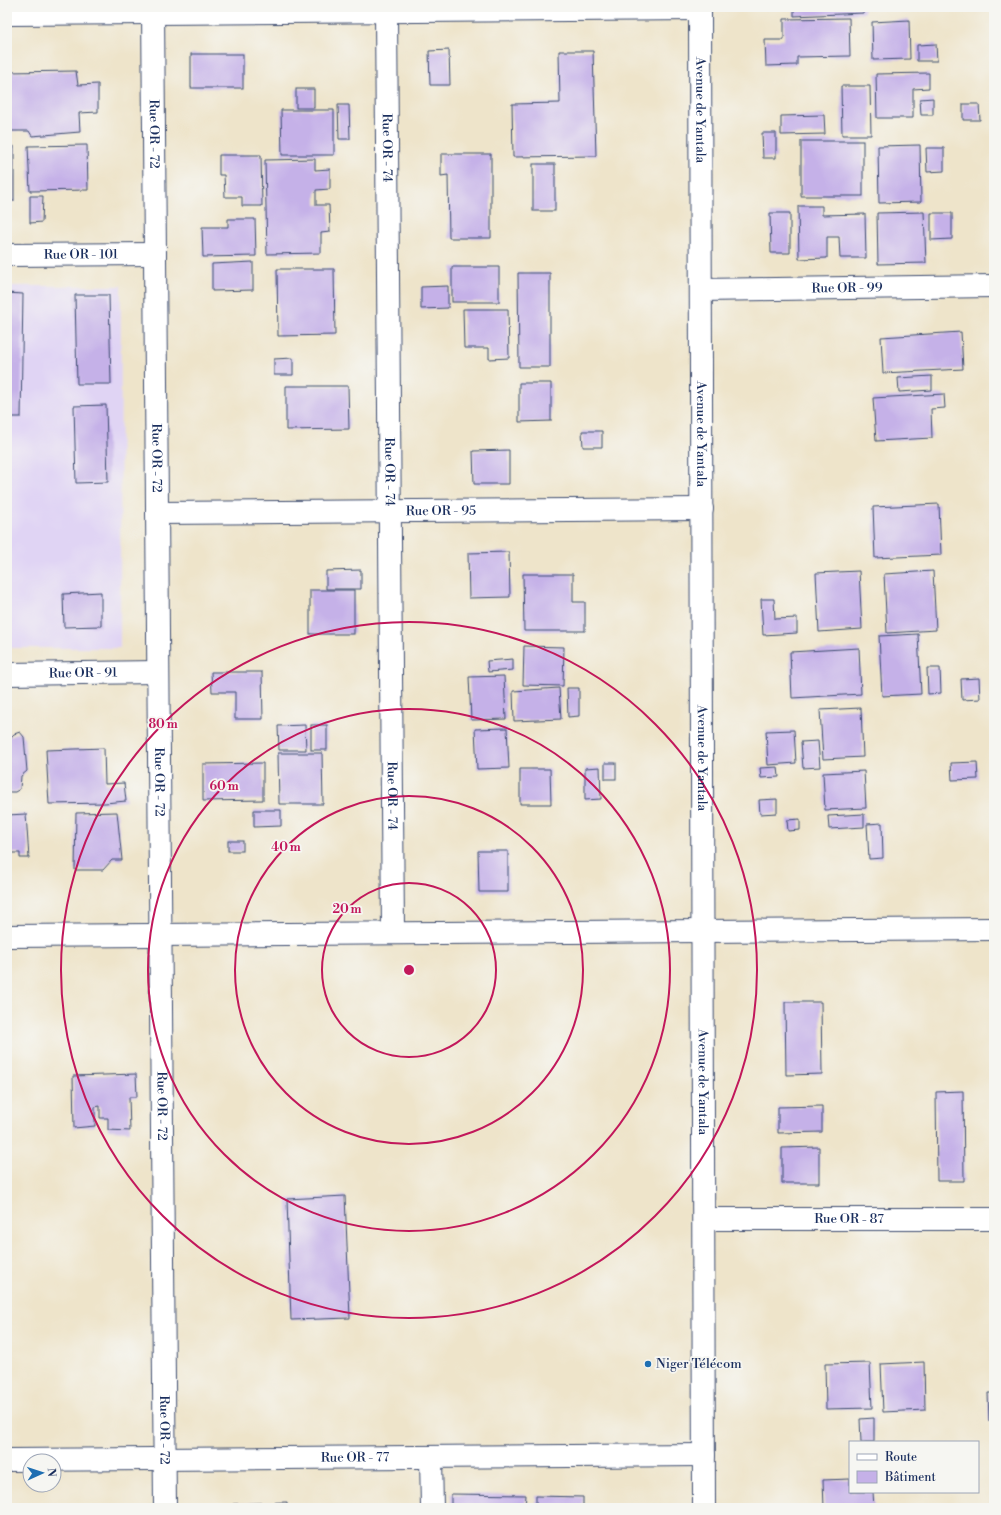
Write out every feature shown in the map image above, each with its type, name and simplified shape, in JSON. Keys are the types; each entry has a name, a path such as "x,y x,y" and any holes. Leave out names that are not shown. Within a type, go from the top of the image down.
{"street":[{"path":"7,14 153,10 386,11 700,8"},
{"name":"Avenue de Yantala","path":"700,8 704,1508"},
{"name":"Rue OR - 72","path":"153,10 165,1508"},
{"name":"Rue OR - 74","path":"386,11 393,933"},
{"name":"Rue OR - 101","path":"7,255 155,254"},
{"name":"Rue OR - 99","path":"701,290 994,286"},
{"name":"Rue OR - 95","path":"157,513 702,509"},
{"name":"Rue OR - 91","path":"7,674 158,672"},
{"path":"7,936 994,929"},
{"name":"Rue OR - 87","path":"704,1219 994,1219"},
{"name":"Rue OR - 77","path":"7,1460 704,1455"},
{"path":"432,1457 432,1508"}],"shaded area":[{"path":"7,286 121,286 120,648 7,648"}],"building":[{"path":"794,7 864,7 864,13 794,16"},
{"path":"849,18 850,56 797,57 797,65 766,66 765,40 784,40 784,19"},
{"path":"909,20 910,59 873,60 872,22"},
{"path":"936,44 937,61 917,61 917,45"},
{"path":"449,50 450,85 430,85 429,51"},
{"path":"559,51 593,51 596,156 513,157 512,104 560,103"},
{"path":"191,54 243,54 243,88 191,88"},
{"path":"76,71 78,85 98,84 98,112 79,113 80,132 32,136 29,131 7,131 7,72"},
{"path":"929,73 929,88 913,89 913,118 877,118 876,74"},
{"path":"841,86 870,86 871,135 842,135"},
{"path":"296,89 314,89 314,108 296,108"},
{"path":"933,98 933,115 921,115 920,99"},
{"path":"963,104 979,104 980,120 963,120"},
{"path":"338,105 349,105 350,139 339,139"},
{"path":"281,110 334,110 334,155 282,155"},
{"path":"824,115 825,134 781,135 781,116"},
{"path":"762,133 776,133 776,158 763,158"},
{"path":"801,141 863,141 863,196 801,196"},
{"path":"87,145 88,190 30,191 28,146"},
{"path":"920,145 921,202 879,203 878,146"},
{"path":"7,146 14,146 14,201 7,202"},
{"path":"926,148 944,148 944,171 927,172"},
{"path":"441,154 491,154 491,238 449,238 448,175 441,176"},
{"path":"219,155 261,155 262,206 242,206 242,197 225,197 224,175 219,175"},
{"path":"315,159 315,170 330,169 330,189 316,190 316,205 329,205 330,232 321,233 321,253 267,254 265,160"},
{"path":"533,164 555,164 555,211 533,211"},
{"path":"30,196 43,196 42,222 30,223"},
{"path":"798,206 822,206 822,215 865,214 866,258 840,258 839,237 827,237 827,258 799,259"},
{"path":"924,212 926,263 878,264 877,213"},
{"path":"770,213 790,213 790,253 771,253"},
{"path":"931,213 952,213 952,239 931,240"},
{"path":"228,219 255,219 256,256 203,257 202,227 228,227"},
{"path":"253,262 253,290 212,291 212,264"},
{"path":"452,267 499,267 499,302 452,302"},
{"path":"277,269 334,269 335,335 278,336"},
{"path":"518,273 550,273 550,367 519,367"},
{"path":"448,286 448,308 421,309 421,287"},
{"path":"7,293 23,294 21,417 7,417"},
{"path":"75,295 109,295 111,384 77,384"},
{"path":"463,309 508,309 509,358 489,359 489,348 464,348"},
{"path":"961,332 963,369 883,373 881,337"},
{"path":"293,358 293,375 274,375 274,359"},
{"path":"932,376 932,390 899,392 898,378"},
{"path":"519,383 551,383 551,421 519,422"},
{"path":"286,386 348,386 349,429 286,430"},
{"path":"944,394 945,408 931,409 932,438 876,441 873,398"},
{"path":"106,405 108,482 76,483 74,406"},
{"path":"582,431 602,431 602,447 583,447"},
{"path":"509,450 509,484 474,484 473,451"},
{"path":"939,504 941,555 875,558 873,507"},
{"path":"509,552 510,597 469,598 468,553"},
{"path":"361,570 361,589 326,589 326,571"},
{"path":"859,571 862,629 819,632 816,573"},
{"path":"933,571 936,630 887,633 884,574"},
{"path":"523,574 573,574 573,602 585,602 585,631 524,631"},
{"path":"310,590 354,590 354,634 310,634"},
{"path":"101,592 101,626 64,627 63,594"},
{"path":"761,599 774,599 775,619 797,618 797,633 763,635"},
{"path":"918,634 921,694 882,696 879,636"},
{"path":"524,646 564,647 563,686 523,685"},
{"path":"859,648 861,694 792,698 790,652"},
{"path":"513,659 513,670 488,672 487,661"},
{"path":"927,668 940,668 941,693 928,694"},
{"path":"211,672 262,672 263,719 235,719 235,692 212,692"},
{"path":"504,676 506,719 471,720 469,677"},
{"path":"979,678 980,699 962,700 961,679"},
{"path":"559,688 561,719 514,721 513,691"},
{"path":"567,688 579,688 579,716 568,717"},
{"path":"861,708 863,757 823,759 820,710"},
{"path":"305,725 306,750 279,750 278,726"},
{"path":"311,725 327,725 327,750 311,750"},
{"path":"507,728 509,768 477,769 475,729"},
{"path":"7,729 11,737 20,732 24,737 27,771 21,776 20,789 15,792 7,792"},
{"path":"794,730 796,763 768,765 766,731"},
{"path":"818,741 820,767 803,768 801,742"},
{"path":"104,748 105,784 124,783 126,801 49,804 46,750"},
{"path":"278,753 322,753 323,804 279,804"},
{"path":"977,762 978,779 952,780 951,763"},
{"path":"263,763 263,800 203,801 203,764"},
{"path":"605,763 616,763 616,779 605,779"},
{"path":"600,767 601,799 585,800 585,768"},
{"path":"778,767 779,777 761,778 760,768"},
{"path":"520,769 550,769 551,804 520,804"},
{"path":"864,771 866,808 825,810 823,773"},
{"path":"777,799 777,813 760,814 759,800"},
{"path":"254,810 281,810 281,826 254,827"},
{"path":"117,812 122,860 112,860 103,870 75,870 76,813"},
{"path":"26,814 29,858 20,858 20,853 7,853 7,815"},
{"path":"864,814 864,827 829,829 828,816"},
{"path":"800,819 800,830 788,831 787,820"},
{"path":"882,823 883,858 869,859 867,824"},
{"path":"228,841 243,841 243,851 228,851"},
{"path":"478,851 508,851 508,892 479,892"},
{"path":"785,1002 821,1002 822,1074 786,1075"},
{"path":"136,1074 137,1097 129,1097 130,1131 108,1130 108,1118 100,1118 100,1106 95,1107 95,1126 74,1128 73,1076"},
{"path":"963,1091 964,1181 937,1181 936,1092"},
{"path":"822,1106 822,1132 778,1133 778,1107"},
{"path":"819,1147 819,1183 782,1183 782,1148"},
{"path":"345,1196 350,1318 291,1320 287,1199"},
{"path":"924,1362 925,1410 883,1412 881,1364"},
{"path":"870,1363 872,1408 826,1409 825,1364"},
{"path":"988,1393 994,1393 994,1421 989,1421"},
{"path":"874,1418 874,1441 861,1441 860,1419"},
{"path":"849,1479 849,1493 873,1493 874,1508 824,1508 823,1480"},
{"path":"451,1494 526,1495 525,1508 451,1508"},
{"path":"536,1496 583,1497 583,1508 536,1508"},
{"path":"287,1502 287,1508 233,1508 233,1504"}],"place":[{"name":"Niger Télécom","path":"648,1364"}]}
